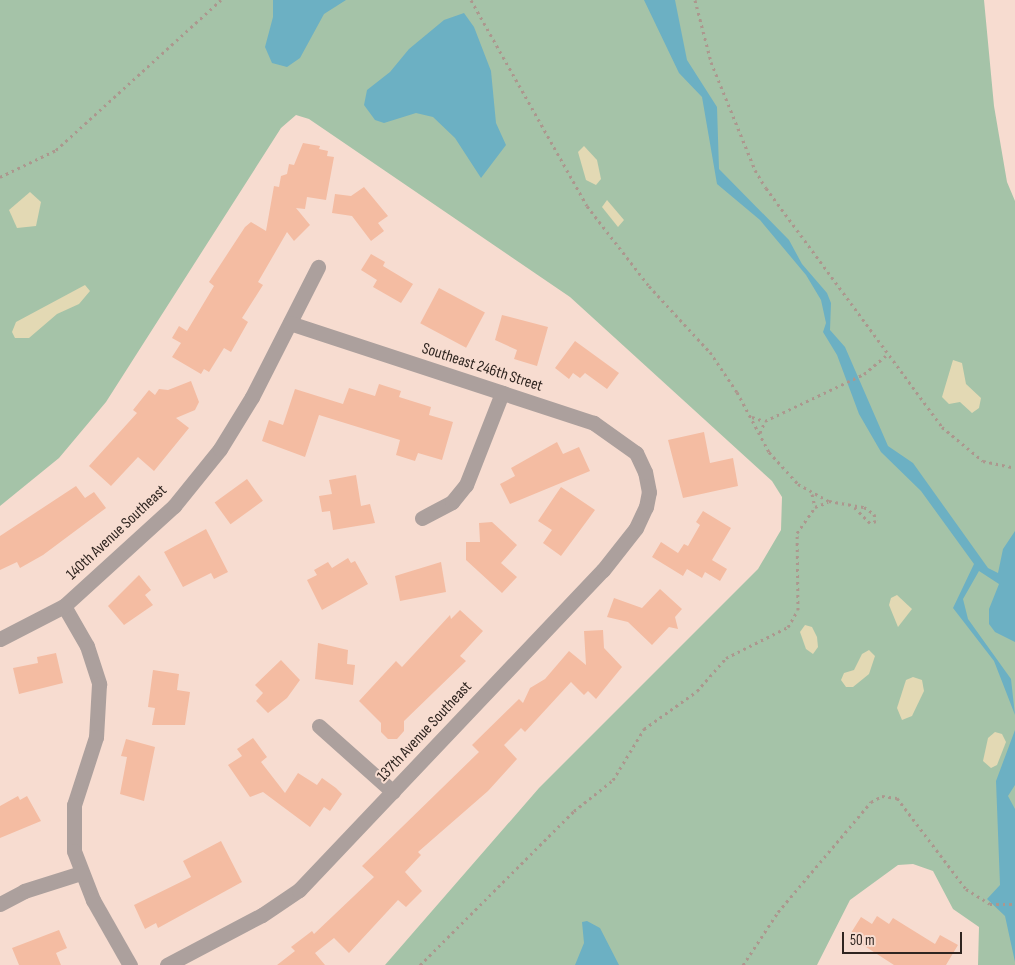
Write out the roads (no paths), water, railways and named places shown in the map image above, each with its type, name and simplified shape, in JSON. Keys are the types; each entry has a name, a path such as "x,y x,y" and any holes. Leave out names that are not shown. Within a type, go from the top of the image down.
{"street":[{"name":"140th Avenue Southeast","path":"0,639 64,606 140,540 209,463 252,396 318,267"},
{"name":"Southeast 246th Street","path":"290,323 594,423 636,453 645,472"},
{"path":"422,518 452,502 466,485 502,393"},
{"name":"137th Avenue Southeast","path":"168,965 262,915 299,890 622,547 646,507 649,492 645,472"},
{"path":"64,606 86,646 99,684 96,737 72,818 74,851 81,873 130,965"},
{"path":"319,726 393,792"},
{"path":"0,904 24,891 81,873"}],"water":[{"path":"273,0 346,0 324,14 300,58 287,67 272,63 265,47 273,17"},
{"path":"644,0 675,0 687,60 717,107 719,169 789,240 802,264 827,293 831,303 830,330 845,347 888,446 913,463 988,568 998,573 1003,549 1015,531 1015,642 995,632 989,624 989,609 999,584 979,571 963,599 968,619 1011,679 1015,715 994,661 953,608 974,564 921,491 881,452 859,414 837,355 823,332 826,323 821,300 806,275 760,220 717,184 702,97 679,73"},
{"path":"464,13 474,27 491,71 496,123 506,145 481,178 455,138 433,117 416,113 384,123 375,120 364,105 367,90 390,72 409,49 444,20"},
{"path":"1015,730 1015,785 1008,796 1015,809 1015,962 1005,916 987,899 1000,885 996,781"},
{"path":"587,921 600,928 619,965 575,965 584,943 582,922"}]}
